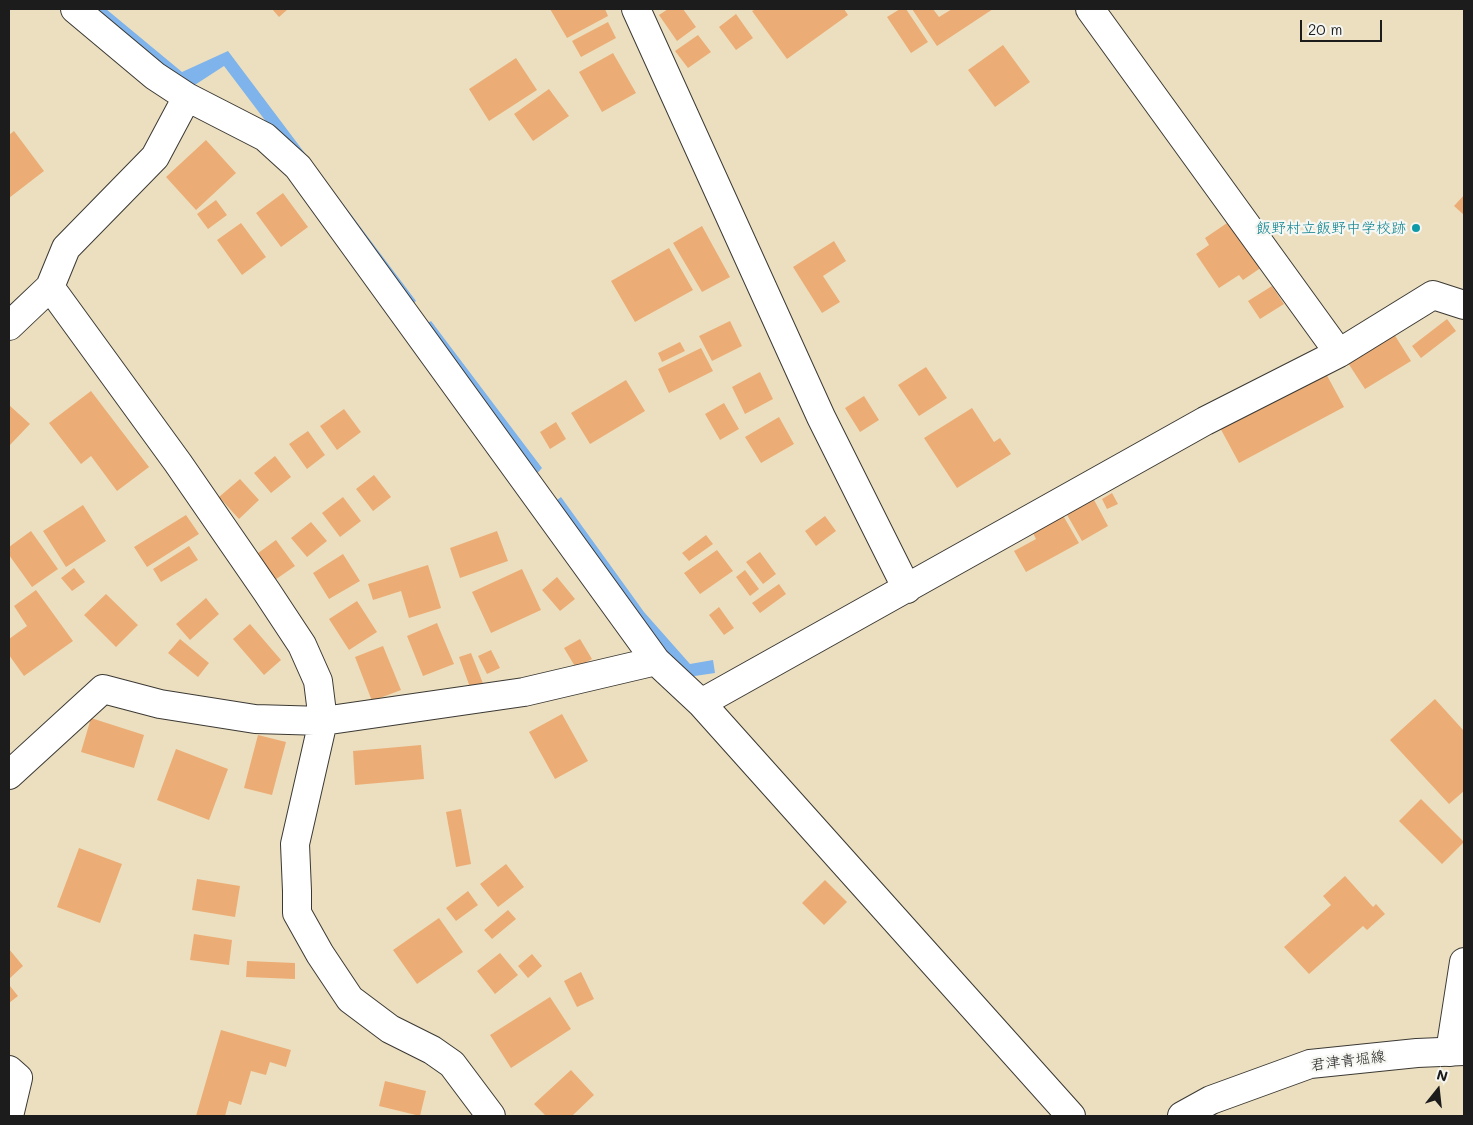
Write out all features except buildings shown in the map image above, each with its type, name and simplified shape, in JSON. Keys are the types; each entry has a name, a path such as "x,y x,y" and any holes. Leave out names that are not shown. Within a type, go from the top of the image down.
{"street":[{"path":"75,9 155,76 187,97 265,137 298,166 656,661 701,704 1071,1116"},
{"path":"636,9 821,417 908,589"},
{"path":"1090,9 1339,353"},
{"path":"9,326 50,287 66,248 156,157 187,97"},
{"path":"50,287 178,463 302,645 318,681 323,721 295,844 297,913 320,954 350,999 390,1029 432,1050 452,1064 491,1116"},
{"path":"701,704 1206,421 1339,353 1433,295 1464,305"},
{"path":"9,775 103,689 160,704 255,719 323,721 524,692 656,661"},
{"path":"1457,1052 1464,962"},
{"name":"君津青堀線","path":"1182,1116 1212,1100 1310,1064 1417,1053 1457,1052"},
{"path":"9,1070 18,1078 10,1116"}],"water":[{"path":"84,9 106,9 182,72 228,51 416,301 407,308 224,66 187,90"},
{"path":"431,321 542,468 532,479 421,327"},
{"path":"561,497 644,612 690,664 713,660 715,673 688,677 639,623 552,504"}],"place":[{"name":"飯野村立飯野中学校跡","path":"1416,228"}]}
